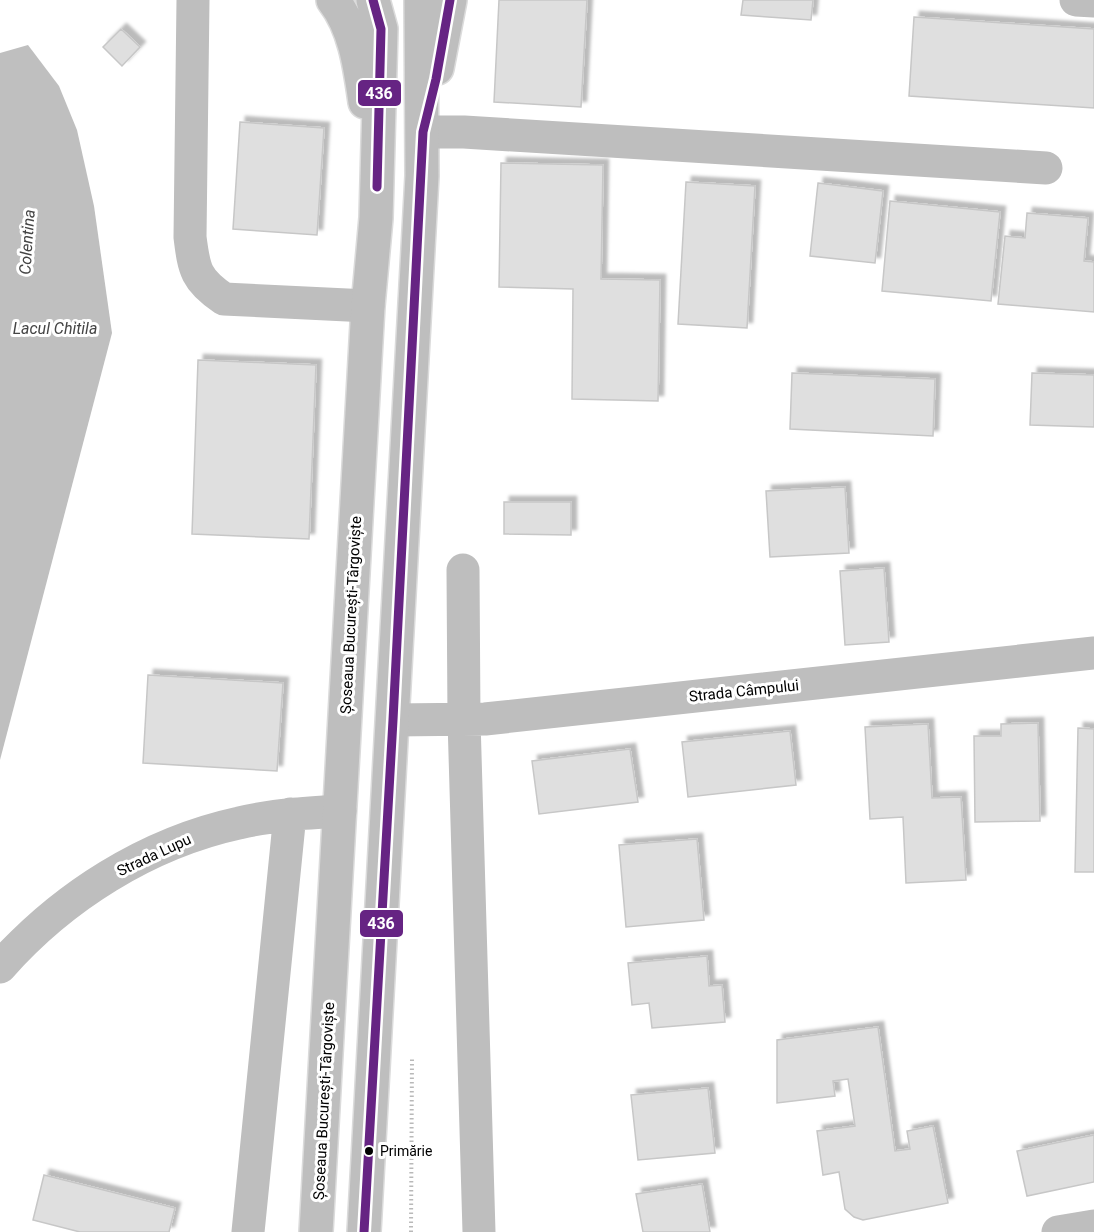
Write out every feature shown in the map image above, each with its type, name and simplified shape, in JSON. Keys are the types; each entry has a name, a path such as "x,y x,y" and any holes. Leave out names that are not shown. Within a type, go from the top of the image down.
{"main road":[{"path":"193,0 190,237 193,263 205,286 224,298 368,306"},
{"path":"333,0 347,23 357,58 378,174"},
{"name":"Șoseaua București-Târgoviște","path":"316,1232 368,306 376,218 381,29 374,0"},
{"path":"364,1232 423,132 421,0"},
{"path":"423,132 436,79 450,0"},
{"path":"1076,0 1094,1"},
{"path":"423,132 464,132 1046,168"},
{"path":"463,570 464,720 479,1232"},
{"name":"Strada Câmpului","path":"393,720 464,720 1094,653"},
{"name":"Strada Lupu","path":"0,968 46,921 126,865 169,844 239,823 290,814 340,811"},
{"path":"248,1232 290,814"},
{"path":"1058,1232 1094,1226"}],"water":[{"name":"Lacul Chitila","path":"28,45 59,86 77,130 94,206 112,333 0,760 0,53"}],"building":[{"path":"499,0 587,0 581,107 494,102"},
{"path":"743,0 813,0 811,20 741,15"},
{"path":"914,17 1094,29 1094,108 909,96"},
{"path":"121,29 140,47 122,66 103,47"},
{"path":"240,122 324,128 317,235 233,229"},
{"path":"501,163 603,165 601,279 660,280 658,401 572,399 573,289 499,287"},
{"path":"686,182 755,186 747,328 678,324"},
{"path":"818,183 883,191 875,263 810,256"},
{"path":"890,201 1000,212 991,301 882,291"},
{"path":"1027,213 1088,218 1084,261 1094,262 1094,312 998,304 1005,236 1025,238"},
{"path":"198,360 316,365 309,539 192,534"},
{"path":"792,373 935,379 933,436 790,429"},
{"path":"1032,373 1094,375 1094,427 1030,425"},
{"path":"845,487 849,553 770,557 766,491"},
{"path":"504,502 571,502 571,535 504,534"},
{"path":"884,568 889,642 845,645 840,571"},
{"path":"148,675 283,683 277,771 143,763"},
{"path":"1038,723 1040,821 975,822 974,736 1001,736 1001,724"},
{"path":"928,724 932,798 961,797 966,880 906,883 903,817 870,819 865,727"},
{"path":"1078,728 1094,729 1094,872 1075,872"},
{"path":"790,731 796,785 688,797 682,742"},
{"path":"630,749 638,802 539,814 532,761"},
{"path":"697,839 704,920 626,927 619,845"},
{"path":"707,956 709,986 722,985 725,1022 652,1028 649,1003 632,1005 628,963"},
{"path":"878,1027 895,1151 910,1149 907,1131 933,1126 948,1203 863,1220 854,1217 845,1209 839,1172 823,1175 817,1131 855,1126 848,1079 833,1081 835,1096 777,1103 777,1040"},
{"path":"708,1088 715,1153 638,1160 631,1095"},
{"path":"1094,1135 1094,1182 1027,1196 1017,1151"},
{"path":"44,1175 175,1208 169,1232 80,1232 33,1220"},
{"path":"702,1184 710,1232 643,1232 636,1194"}],"transit line":[{"name":"436","path":"373,0 381,29 377,187"},
{"name":"436","path":"364,1232 423,132 436,79 450,0"}],"place":[{"name":"Primărie","path":"369,1151"}],"water label":[{"name":"Colentina","path":"27,242"}]}
